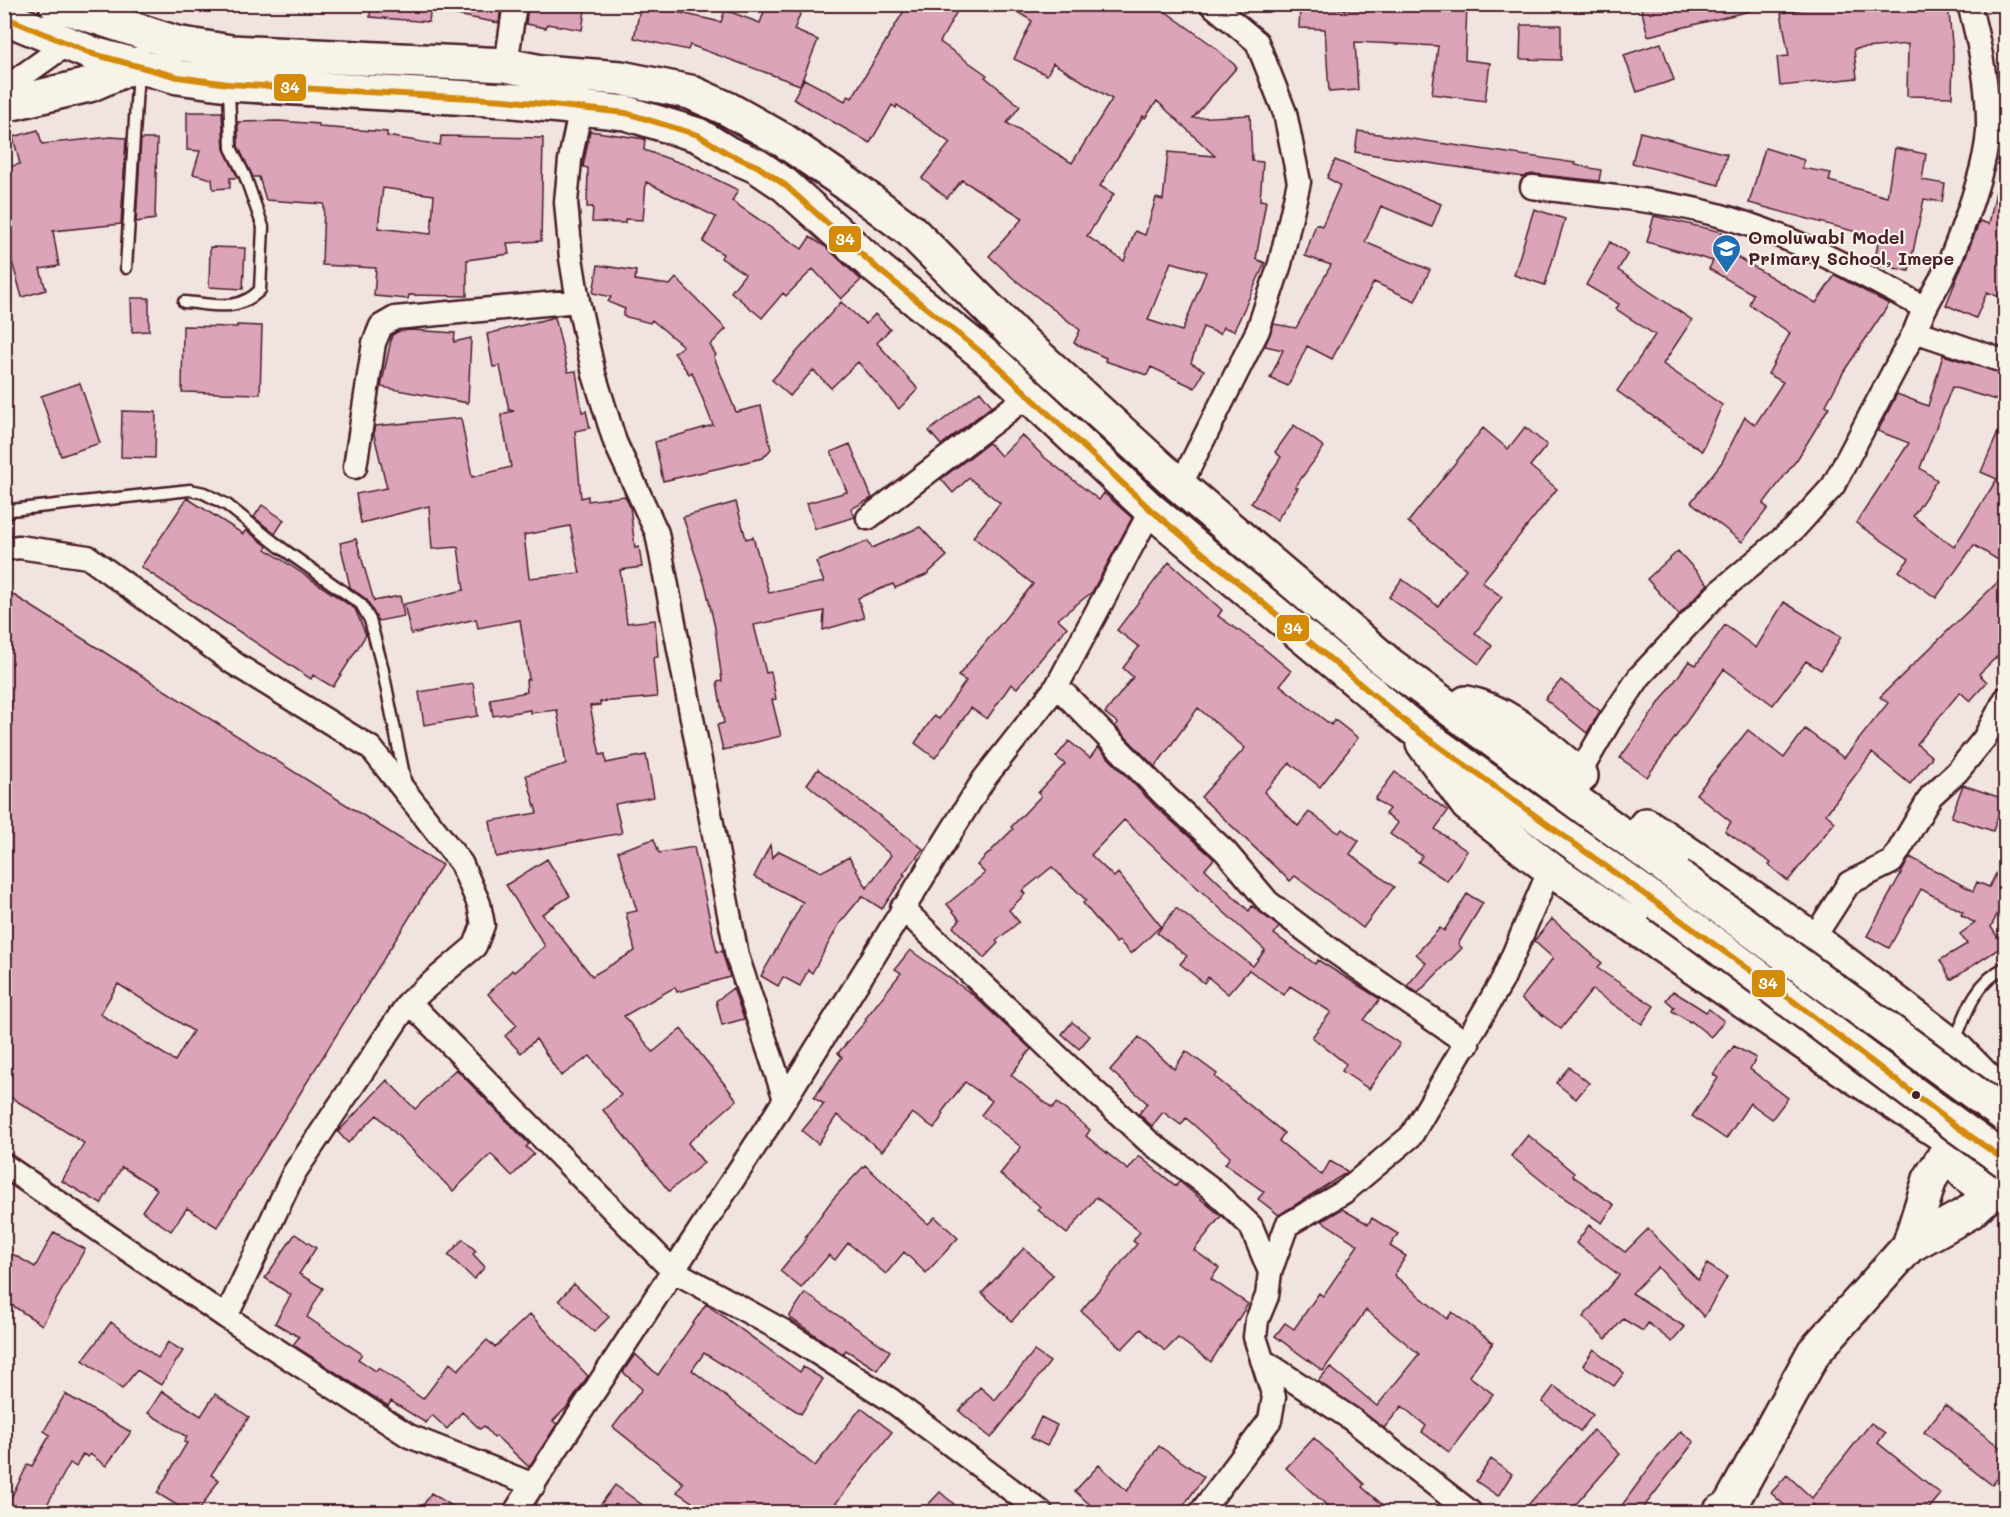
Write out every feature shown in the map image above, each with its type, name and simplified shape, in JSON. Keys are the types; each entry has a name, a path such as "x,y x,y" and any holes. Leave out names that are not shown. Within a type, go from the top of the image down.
{"main road":[{"path":"56,4 97,11 176,43 231,52 506,65 541,72 621,78 690,92 728,109 783,140 911,231 1016,336 1180,486 1389,664 1678,876 2003,1100"},
{"path":"4,17 67,44 178,77 228,84 411,97 506,100 626,113 698,135 729,154 757,166 785,185 834,232 992,361 1151,510 1412,727 1793,1001 1948,1121 2002,1179"},
{"path":"4,105 89,85 138,64"},
{"path":"1433,696 1482,706 1520,728 1665,839 1813,939 1953,1046 2003,1100"},
{"path":"1412,727 1434,761 1468,805 1550,869 1951,1142 1956,1161 1966,1175 1980,1184 2002,1179"},
{"path":"1909,1246 1930,1179 1951,1142 1956,1119 1968,1102 1987,1093 2003,1100"},
{"path":"1728,1511 1814,1352 1909,1246 1970,1212 2002,1179"}],"street":[{"path":"506,65 515,4"},
{"path":"1180,486 1258,330 1280,264 1299,182 1285,113 1257,42 1211,4"},
{"path":"1579,774 1609,722 1640,676 1719,592 1794,529 1833,486 1915,331 1923,307 1951,260 1976,188 1988,132 1985,90 1969,4"},
{"path":"4,89 67,44"},
{"path":"581,107 570,160 567,202 571,258 578,301 594,374 615,442 657,533 687,681 737,956 785,1099"},
{"path":"1532,188 1628,199 1718,215 1792,241 1857,271 1923,307"},
{"path":"355,467 374,343 381,326 395,318 578,301"},
{"path":"1915,331 2006,362"},
{"path":"868,518 1029,394"},
{"path":"515,1512 785,1099 984,779 1057,686 1151,510"},
{"path":"4,549 19,547 88,557 235,664 371,748 461,863 480,904 483,925 475,946 409,1002 294,1173 226,1317"},
{"path":"1057,686 1166,797 1225,851 1268,902 1329,948 1468,1044"},
{"path":"1813,939 1849,883 1892,862 1931,796 1957,772 1984,739 2006,698"},
{"path":"1201,1512 1270,1420 1274,1397 1255,1337 1257,1320 1267,1296 1270,1272 1287,1225 1344,1192 1412,1136 1433,1097 1468,1044 1480,1015 1513,959 1550,869"},
{"path":"902,908 1132,1126 1211,1188 1251,1226 1270,1272"},
{"path":"409,1002 672,1270 783,1330 891,1400 1033,1510"},
{"path":"4,1165 226,1317 409,1436 534,1485"},
{"path":"1262,1360 1350,1418 1470,1512"}],"lane":[{"path":"126,268 138,64"},
{"path":"184,302 236,306 251,299 260,290 263,227 245,176 235,161 231,148 228,84"},
{"path":"4,517 11,510 190,490 204,493 227,505 280,547 361,604 370,620 382,666 410,800"},
{"path":"1953,1046 1971,1000 1984,982 2006,967"}],"building":[{"path":"371,4 431,4 429,22 370,17"},
{"path":"447,4 501,4 499,23 446,13"},
{"path":"528,4 586,4 582,30 547,24 546,28 526,24"},
{"path":"641,4 721,22 725,10 760,23 767,4 804,4 794,30 818,40 800,85 690,45 688,50 634,38"},
{"path":"908,4 961,4 940,42 987,75 985,77 1020,106 1007,123 1072,163 1112,99 1053,63 1047,75 1014,59 1032,21 1005,4 1155,4 1212,45 1237,67 1193,118 1250,115 1252,161 1263,162 1260,200 1266,201 1256,259 1265,263 1234,331 1223,327 1220,334 1203,327 1191,363 1204,370 1195,388 1151,367 1147,375 1105,361 1106,358 1074,343 1080,330 1014,279 989,256 1023,218 962,180 947,198 922,178 950,143 897,105 896,108 892,105 870,143 793,99 804,79 845,101 848,96 852,98","holes":["1157,101 1215,156 1168,152 1163,200 1156,198 1145,235 1135,231 1124,261 1087,236 1114,194 1100,186 1143,116 1145,118","1171,262 1206,272 1182,331 1148,320"]},
{"path":"1370,4 1467,4 1465,60 1490,63 1485,101 1432,94 1438,46 1355,42 1358,90 1329,92 1325,29 1299,28 1300,8 1370,10"},
{"path":"1640,4 1750,4 1750,11 1648,36"},
{"path":"1830,4 1867,4 1868,12 1948,4 1953,52 1952,97 1907,96 1908,44 1854,49 1857,78 1780,86 1777,57 1789,56 1781,13"},
{"path":"1521,25 1561,25 1561,60 1520,59"},
{"path":"1661,43 1674,80 1637,92 1624,55"},
{"path":"187,112 222,112 224,149 238,178 230,178 230,188 213,189 212,179 193,174 200,151 187,150"},
{"path":"279,121 319,124 319,127 387,132 387,136 440,145 441,136 543,138 541,241 507,243 509,254 467,260 467,296 409,295 408,299 374,296 376,268 322,265 324,204 266,200 259,177 253,177 238,146 238,122","holes":["383,188 434,195 431,234 378,228"]},
{"path":"38,130 42,144 111,137 126,138 121,224 53,231 59,266 40,269 46,290 22,297 4,233 4,168 20,164 13,137"},
{"path":"590,131 645,139 644,150 689,166 738,190 732,201 802,249 810,237 826,247 861,280 841,299 813,269 786,296 783,293 762,318 731,292 745,274 721,258 723,254 703,242 716,217 646,182 643,220 625,219 625,223 592,222 593,207 587,207 588,168 583,167"},
{"path":"1358,131 1576,163 1575,165 1601,170 1599,181 1534,174 1524,177 1355,152"},
{"path":"1640,132 1727,154 1719,185 1632,163"},
{"path":"141,139 157,139 155,219 136,222"},
{"path":"1765,148 1804,160 1802,168 1831,173 1829,181 1887,197 1895,148 1926,154 1922,180 1945,184 1942,202 1924,199 1909,271 1874,264 1879,238 1749,203"},
{"path":"1335,160 1441,204 1432,227 1381,206 1365,242 1430,270 1415,301 1374,282 1332,359 1307,346 1288,386 1270,378 1283,350 1265,346 1274,324 1296,328 1331,265 1305,256 1316,224 1322,226 1340,185 1327,178"},
{"path":"1998,182 2006,183 2006,300 1987,292 1976,318 1946,305 1980,221 1989,224"},
{"path":"1534,209 1565,219 1545,285 1514,275"},
{"path":"1654,216 1722,232 1718,246 1816,303 1835,275 1889,304 1844,371 1826,405 1829,407 1798,458 1763,504 1768,508 1742,542 1691,502 1722,462 1745,417 1755,425 1783,382 1768,374 1790,333 1749,304 1753,294 1709,269 1713,261 1647,242"},
{"path":"1610,242 1628,253 1618,270 1692,320 1663,364 1722,405 1702,451 1617,391 1655,335 1616,309 1619,304 1586,285"},
{"path":"210,247 245,248 243,289 209,287"},
{"path":"598,265 636,271 635,280 670,285 676,278 726,329 710,345 716,355 714,357 736,412 761,406 771,449 763,458 663,481 655,442 713,425 692,372 689,374 674,353 683,346 652,320 650,323 623,316 625,309 608,302 611,297 593,293"},
{"path":"131,298 149,298 149,331 132,332"},
{"path":"841,302 866,324 875,314 890,329 877,343 918,389 899,409 858,362 831,388 813,370 790,396 772,380"},
{"path":"555,317 568,372 576,371 582,412 586,411 590,428 575,431 581,498 588,496 588,501 625,496 630,507 635,548 639,547 642,567 620,570 627,623 655,620 658,657 653,658 657,697 600,702 600,705 590,706 600,755 605,754 606,763 646,755 654,797 615,804 622,833 496,857 490,821 537,813 526,775 566,764 557,710 530,713 530,710 493,716 490,699 527,692 526,680 529,679 520,620 478,628 476,619 411,634 404,604 464,590 458,547 432,549 429,506 361,523 356,494 387,488 374,435 375,426 461,418 472,477 511,467 501,414 514,411 509,410 500,366 493,367 487,334","holes":["570,526 580,573 529,578 524,535"]},
{"path":"237,325 262,326 260,394 182,392 183,326 237,327"},
{"path":"399,331 455,333 454,342 471,338 468,403 381,387 392,335"},
{"path":"1943,355 2006,375 2006,403 1952,387 1920,468 1937,480 1913,516 1954,547 1997,479 1981,472 2006,414 2006,565 1974,545 1936,598 1899,571 1909,559 1856,523 1909,443 1878,431 1897,394 1928,406"},
{"path":"80,383 100,443 61,456 41,396"},
{"path":"980,391 992,406 941,445 929,431"},
{"path":"122,411 156,412 155,458 121,457"},
{"path":"1294,425 1324,447 1295,487 1298,488 1277,520 1251,503 1281,457 1275,452"},
{"path":"1525,427 1547,445 1530,466 1557,489 1482,582 1502,597 1475,633 1492,646 1479,664 1389,597 1402,579 1438,606 1466,569 1408,522 1483,428 1508,449"},
{"path":"1022,435 1044,457 1099,500 1104,493 1132,518 1092,592 1058,619 1067,627 1017,688 1011,684 987,719 971,708 935,758 915,743 934,716 939,719 966,681 958,676 1033,584 973,537 1000,503 969,478 953,493 941,479 989,443 1001,456"},
{"path":"850,444 872,498 851,509 855,517 815,529 807,503 847,492 831,452"},
{"path":"187,498 243,534 246,530 267,546 266,549 355,609 366,635 333,687 313,675 311,679 141,567"},
{"path":"736,502 746,539 753,537 769,593 824,582 816,562 868,541 872,548 920,527 947,556 926,575 895,588 893,584 858,598 864,618 823,630 824,611 754,625 766,673 771,672 776,699 772,700 781,736 723,750 717,725 724,723 717,682 722,681 715,628 706,588 683,517"},
{"path":"262,505 284,520 275,534 254,517"},
{"path":"356,539 374,601 400,596 404,616 378,621 367,600 350,587 340,543"},
{"path":"1678,551 1708,584 1679,615 1647,579"},
{"path":"1169,562 1222,610 1218,616 1261,646 1291,671 1280,685 1331,725 1335,720 1358,738 1320,787 1290,763 1264,792 1298,826 1309,812 1339,833 1342,829 1359,841 1350,854 1394,887 1363,928 1295,876 1290,881 1201,797 1245,748 1198,708 1155,767 1115,726 1118,723 1105,713 1133,677 1123,668 1139,647 1117,630"},
{"path":"2006,574 2006,648 1979,674 1987,682 1970,701 1960,692 1917,744 1932,757 1910,784 1872,753 1826,814 1835,822 1788,881 1769,865 1771,863 1725,831 1731,822 1696,794 1748,730 1784,758 1805,729 1844,758 1888,703 1880,697"},
{"path":"4,589 442,865 217,1227 187,1208 171,1231 142,1211 157,1189 122,1167 101,1204 62,1181 84,1143 4,1093 4,929 11,918 4,914","holes":["118,984 193,1031 175,1061 100,1014"]},
{"path":"1784,602 1841,637 1821,670 1806,661 1773,705 1724,669 1647,777 1620,758 1689,661 1696,665 1725,625 1756,648"},
{"path":"1561,680 1600,711 1587,733 1545,699"},
{"path":"473,683 478,716 424,725 419,692"},
{"path":"1069,741 1090,758 1098,747 1156,807 1214,859 1205,869 1249,911 1252,906 1279,927 1274,934 1315,964 1318,960 1380,999 1364,1020 1400,1044 1369,1089 1342,1071 1346,1064 1312,1037 1331,1012 1290,986 1284,995 1249,970 1228,994 1208,977 1204,983 1180,964 1187,956 1157,933 1176,908 1253,966 1265,950 1124,820 1091,855 1114,877 1118,873 1161,926 1131,954 1119,941 1116,943 1083,903 1086,900 1052,867 1022,891 1025,894 1009,910 1019,922 996,941 998,943 984,958 953,927 960,920 947,904 985,873 977,865 1013,829 1011,827 1041,796 1038,793 1065,764 1056,757"},
{"path":"818,769 923,849 903,874 905,875 882,909 862,896 840,923 812,973 808,970 800,986 783,977 778,986 761,976 803,902 754,877 770,845 772,858 779,851 821,872 849,857 867,888 891,855 807,784"},
{"path":"1395,772 1448,811 1435,829 1467,851 1447,881 1418,862 1422,856 1390,834 1398,823 1385,814 1389,809 1375,799"},
{"path":"1963,785 2004,799 1993,831 1951,817"},
{"path":"654,839 659,853 694,847 717,952 722,951 730,977 677,992 675,987 624,1016 653,1052 681,1029 737,1100 688,1143 704,1163 669,1191 603,1110 621,1095 590,1056 561,1076 536,1039 521,1053 505,1036 517,1025 488,994 512,970 514,972 545,946 506,885 547,859 570,896 542,914 592,976 635,951 626,913 637,911 618,851"},
{"path":"2006,855 2006,896 1991,927 2003,946 1951,980 1940,960 1967,944 1960,934 1975,923 1961,915 1963,912 1921,889 1889,948 1867,936 1910,857 1973,891 1977,882 1989,887"},
{"path":"1467,894 1483,903 1458,944 1462,948 1418,993 1407,986 1426,963 1416,954 1440,928 1444,931"},
{"path":"1552,919 1602,963 1597,968 1654,1006 1642,1024 1592,990 1561,1029 1521,999 1553,958 1534,941"},
{"path":"910,950 972,994 1031,1049 1011,1075 1052,1108 1057,1103 1090,1130 1086,1136 1128,1170 1139,1156 1176,1186 1179,1181 1221,1216 1194,1250 1219,1268 1211,1279 1248,1304 1211,1362 1178,1338 1165,1351 1141,1329 1122,1349 1081,1311 1137,1244 1133,1241 1140,1232 1096,1197 1067,1234 1038,1210 1041,1207 1000,1174 1021,1147 981,1115 992,1101 965,1082 942,1112 944,1114 934,1128 912,1113 882,1151 837,1115 818,1144 802,1131 824,1104 814,1098 842,1057 838,1053 866,1021 865,1019 901,973 895,969"},
{"path":"733,988 744,1019 722,1025 716,1001"},
{"path":"1673,991 1706,1012 1709,1009 1724,1021 1711,1037 1691,1021 1672,1011 1674,1007 1666,1000"},
{"path":"1072,1022 1090,1036 1079,1049 1062,1034"},
{"path":"1139,1037 1174,1069 1186,1051 1217,1074 1215,1077 1284,1133 1279,1141 1322,1175 1330,1161 1347,1171 1346,1173 1279,1215 1258,1199 1264,1192 1225,1164 1230,1157 1186,1118 1181,1125 1163,1112 1152,1126 1139,1114 1147,1103 1110,1070"},
{"path":"1734,1046 1756,1058 1750,1069 1788,1098 1772,1119 1750,1103 1726,1139 1692,1116 1718,1078 1713,1074"},
{"path":"1569,1067 1589,1083 1576,1099 1556,1083"},
{"path":"456,1069 529,1144 526,1147 534,1154 512,1176 491,1154 453,1191 377,1115 348,1143 338,1132 387,1080 415,1109"},
{"path":"1528,1135 1574,1173 1573,1176 1614,1205 1602,1223 1558,1194 1511,1156"},
{"path":"865,1165 928,1224 935,1217 958,1238 926,1273 904,1252 886,1274 848,1243 835,1260 829,1255 801,1288 780,1271 807,1238 805,1237 832,1200"},
{"path":"1342,1209 1368,1224 1372,1218 1398,1234 1390,1246 1406,1256 1394,1275 1447,1319 1452,1312 1493,1343 1469,1376 1493,1394 1449,1452 1422,1432 1426,1426 1402,1406 1384,1428 1318,1381 1330,1367 1377,1406 1419,1354 1366,1310 1323,1371 1275,1336 1285,1323 1294,1329 1319,1293 1323,1296 1358,1245 1322,1221"},
{"path":"1589,1225 1625,1252 1648,1229 1698,1280 1707,1264 1727,1277 1704,1317 1658,1267 1632,1293 1685,1327 1672,1342 1648,1323 1643,1331 1623,1319 1606,1339 1583,1317 1619,1275 1576,1243"},
{"path":"54,1232 85,1249 42,1325 4,1300 4,1249 35,1267"},
{"path":"295,1234 316,1248 299,1274 323,1288 307,1317 362,1354 358,1359 376,1371 378,1368 423,1399 450,1363 458,1370 487,1340 495,1347 530,1314 588,1376 568,1406 553,1421 557,1424 529,1467 496,1436 494,1438 484,1426 480,1429 462,1412 447,1429 432,1415 426,1423 391,1401 388,1406 293,1345 299,1337 275,1323 291,1295 265,1278"},
{"path":"463,1239 476,1251 473,1254 485,1267 474,1279 448,1255"},
{"path":"1024,1248 1053,1275 1012,1321 982,1293"},
{"path":"574,1284 609,1317 594,1332 559,1300"},
{"path":"805,1293 890,1351 877,1370 846,1350 843,1354 789,1317"},
{"path":"706,1304 800,1372 803,1367 823,1379 801,1414 704,1353 692,1370 815,1466 861,1408 892,1432 829,1512 707,1512 677,1492 683,1483 613,1427 642,1389 623,1372 635,1354 658,1375"},
{"path":"111,1322 158,1358 168,1342 183,1351 161,1385 137,1370 122,1389 83,1360"},
{"path":"1594,1349 1624,1373 1614,1386 1583,1365"},
{"path":"1034,1351 1050,1362 991,1438 959,1411 980,1387 995,1400"},
{"path":"1554,1386 1593,1415 1580,1431 1542,1402"},
{"path":"162,1391 201,1416 215,1394 249,1417 211,1475 219,1480 198,1512 188,1512 157,1493 187,1443 184,1442 187,1437 148,1413"},
{"path":"65,1394 131,1432 106,1466 90,1454 88,1457 83,1454 76,1467 70,1463 43,1512 4,1512 28,1464 32,1466 50,1435 44,1431"},
{"path":"1945,1405 2006,1452 2006,1467 1992,1485 1924,1432"},
{"path":"1041,1417 1057,1425 1047,1446 1031,1438"},
{"path":"1871,1423 1885,1433 1878,1443 1941,1494 1926,1512 1823,1512 1813,1504 1807,1512 1792,1512 1771,1493 1787,1475 1812,1498"},
{"path":"1593,1430 1620,1454 1569,1512 1522,1512"},
{"path":"1681,1431 1694,1442 1640,1512 1617,1512 1655,1460"},
{"path":"1314,1438 1364,1484 1362,1487 1391,1512 1334,1512 1286,1468"},
{"path":"1159,1446 1204,1477 1179,1512 1098,1512 1075,1491 1099,1465 1127,1491"},
{"path":"1491,1459 1512,1474 1498,1496 1476,1481"},
{"path":"615,1485 652,1512 595,1512"},
{"path":"940,1492 963,1512 921,1512"},
{"path":"431,1493 462,1512 419,1512"}],"transit line":[{"name":"34","path":"4,17 93,54 178,77 228,84 505,100 626,113 698,135 729,154 757,166 785,185 878,269 992,361 1151,510 1412,727 1793,1001 1949,1121 2006,1161"}],"place":[{"name":"Omoluwabi Model Primary School, Imepe","path":"1727,274"}]}
